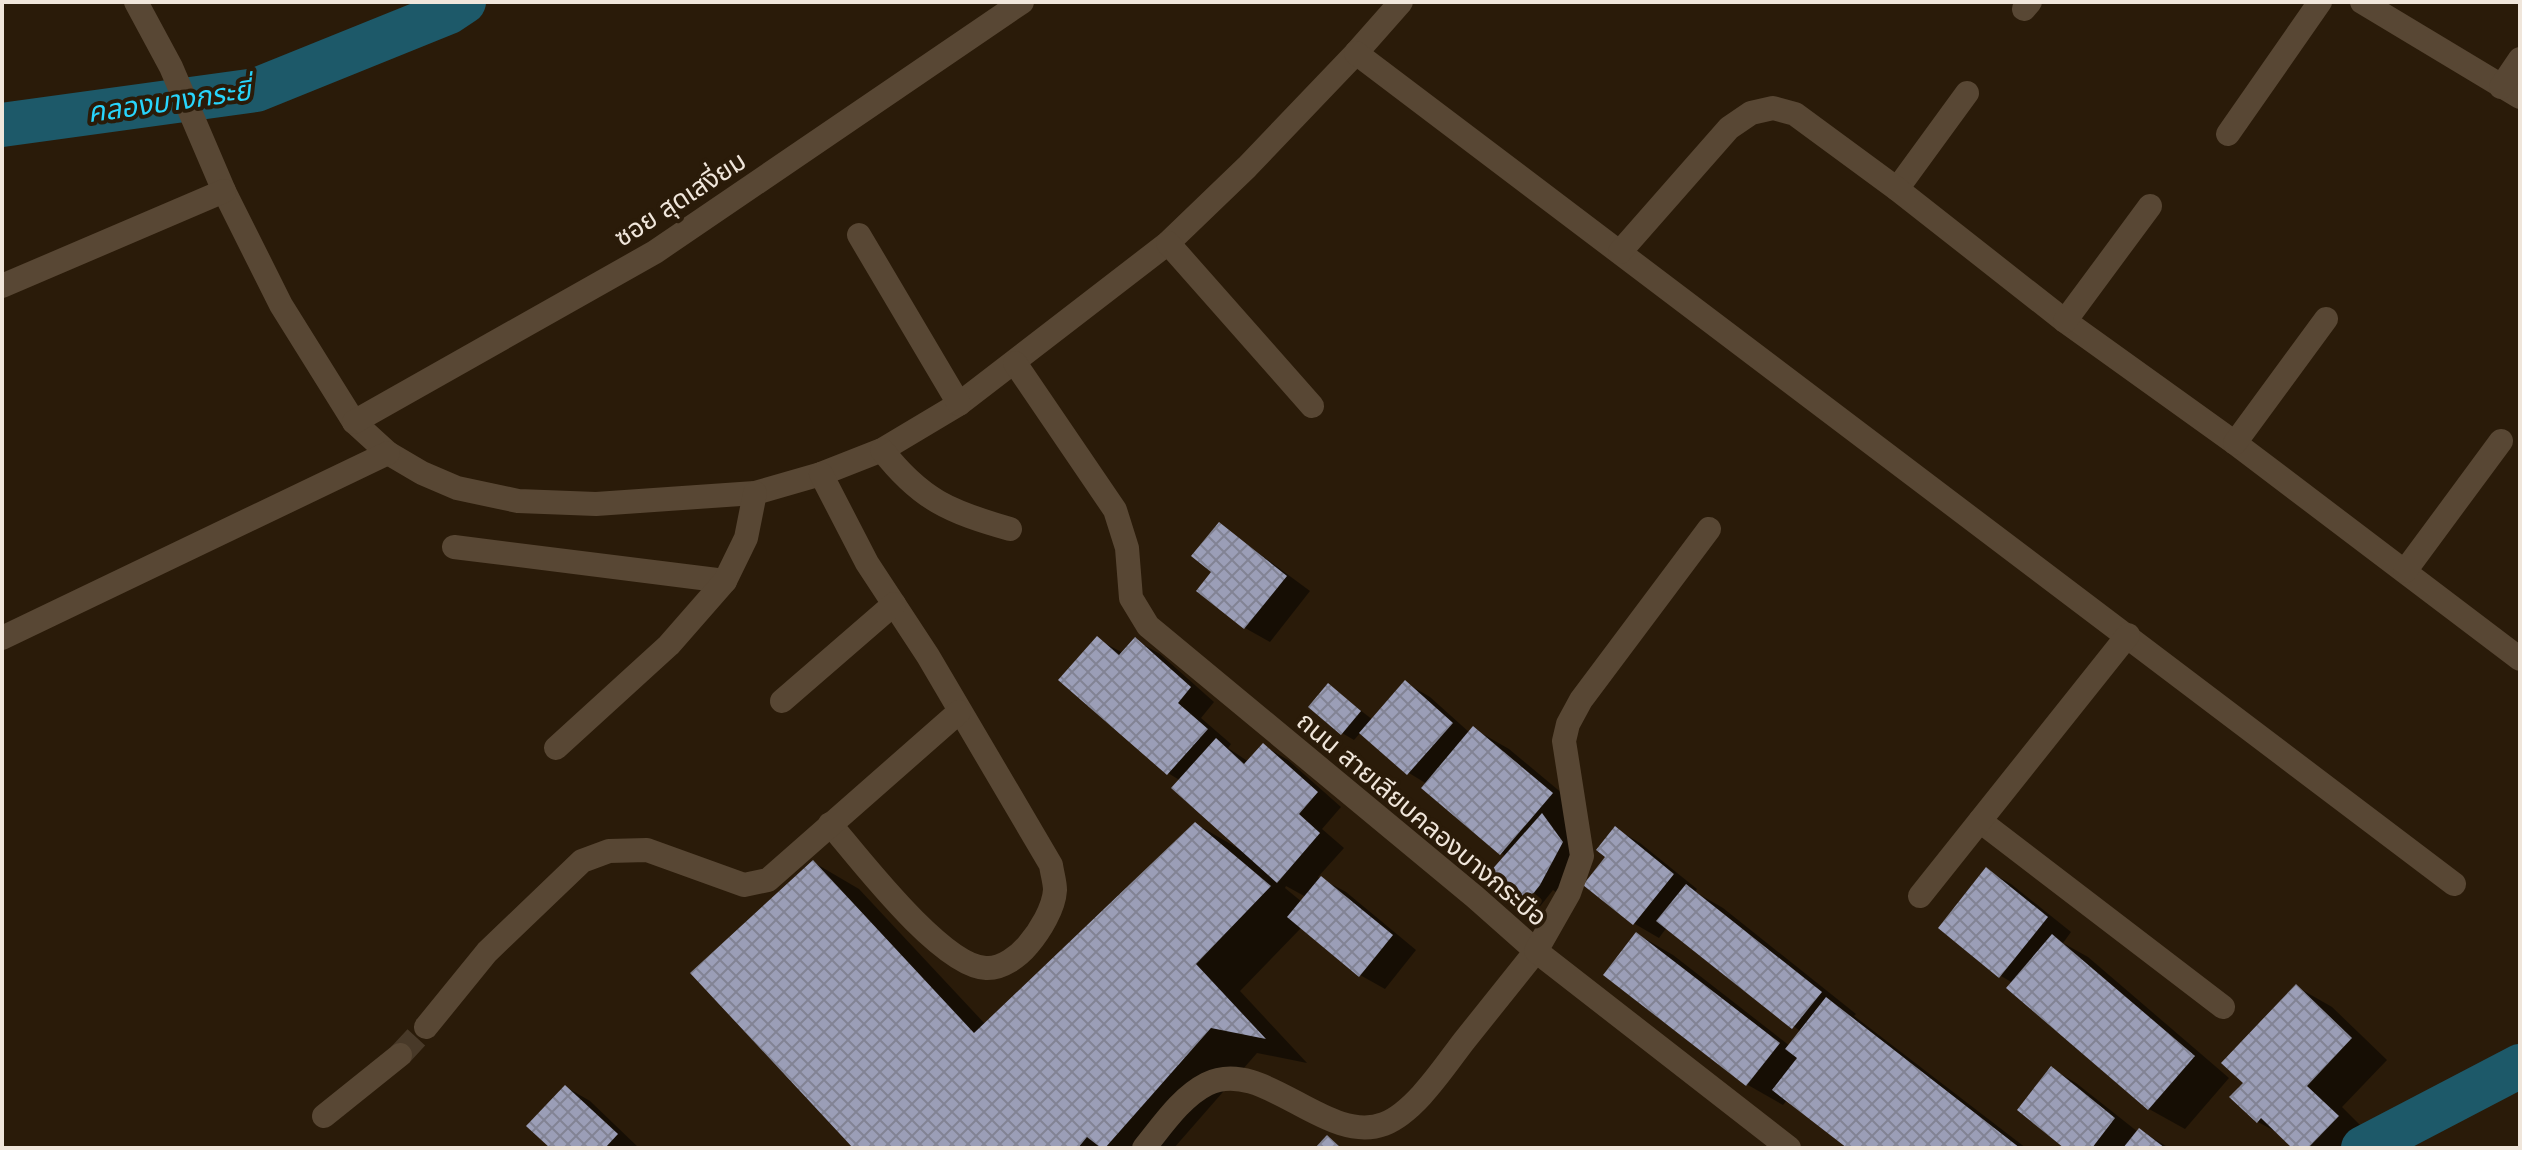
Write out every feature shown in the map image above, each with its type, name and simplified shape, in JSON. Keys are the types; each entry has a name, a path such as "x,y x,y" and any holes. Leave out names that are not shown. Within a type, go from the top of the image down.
{"street":[{"path":"136,2 171,67 224,191 281,305 354,422 388,453 422,473 457,488 518,501 596,504 755,493 821,474 882,450 959,404 1168,243 1247,167 1401,2"},
{"name":"ซอย สุดเสงี่ยม","path":"354,422 655,252 1022,2"},
{"path":"2228,134 2320,2"},
{"path":"2362,2 2510,92 2520,59"},
{"path":"1356,53 2454,884"},
{"path":"1897,189 1967,93"},
{"path":"1620,252 1729,128 1751,113 1773,108 1795,114 1897,189 2065,321 2235,443 2520,659"},
{"path":"2,286 224,191"},
{"path":"2065,321 2150,206"},
{"path":"859,235 959,404"},
{"path":"1168,243 1312,406"},
{"path":"2235,443 2326,319"},
{"name":"ถนน สายเลียบคลองบางกระบือ","path":"1015,363 1115,510 1127,548 1131,598 1148,626 1536,951 1407,1109 1383,1124 1354,1126"},
{"path":"2405,571 2501,441"},
{"path":"882,450 901,474 927,497 965,516 1010,529"},
{"path":"2,638 388,453"},
{"path":"821,474 867,563 928,656 1051,865 1055,890 1047,917 1028,945 1008,963 986,968 958,957 913,921 830,824"},
{"path":"556,748 669,645 725,581 746,538 755,493"},
{"path":"1709,529 1581,700 1568,724 1564,741 1582,856 1569,893 1536,951 1789,1148"},
{"path":"454,547 725,581"},
{"path":"782,701 894,604"},
{"path":"1920,896 2128,635"},
{"path":"426,1027 487,952 582,861 609,851 647,850 744,885 768,880 959,712"},
{"path":"1980,821 2223,1007"},
{"path":"324,1116 400,1055"},
{"path":"1144,1148 1186,1098 1209,1083 1235,1077 1273,1091 1328,1119 1354,1126 1368,1148"}],"building":[{"path":"1219,522 1287,576 1244,629 1196,591 1211,572 1191,556"},
{"path":"1097,636 1119,655 1135,637 1191,687 1178,703 1208,729 1167,775 1058,680"},
{"path":"1405,680 1453,723 1407,775 1359,733"},
{"path":"1328,683 1361,711 1341,735 1308,707"},
{"path":"1473,726 1553,793 1500,855 1421,788"},
{"path":"1216,738 1244,764 1263,743 1318,792 1299,814 1320,833 1277,883 1171,788"},
{"path":"1542,813 1563,842 1540,885 1525,904 1489,873"},
{"path":"1195,822 1271,886 1196,964 1266,1039 1211,1028 1105,1148 1087,1137 1078,1148 853,1148 690,973 813,860 974,1033"},
{"path":"1615,826 1674,874 1633,925 1583,885 1605,857 1596,850"},
{"path":"1986,867 2048,917 1999,978 1938,928"},
{"path":"1321,876 1393,935 1359,977 1287,917"},
{"path":"1686,884 1822,992 1792,1029 1656,921"},
{"path":"1636,932 1780,1043 1746,1086 1603,975"},
{"path":"2052,934 2195,1056 2148,1110 2006,988"},
{"path":"2296,984 2352,1038 2307,1086 2339,1116 2308,1148 2292,1148 2261,1118 2257,1123 2229,1097 2243,1083 2221,1063"},
{"path":"1826,997 2020,1148 1847,1148 1772,1090 1797,1058 1785,1049"},
{"path":"2051,1066 2115,1118 2092,1148 2064,1148 2017,1110"},
{"path":"565,1085 618,1134 605,1148 550,1148 526,1126"},
{"path":"2139,1128 2165,1148 2123,1148"},
{"path":"1327,1135 1341,1148 1315,1148"}],"waterway":[{"name":"คลองบางกระยี่","path":"2,125 256,90 449,12 464,2"},
{"path":"2363,1148 2520,1066"}],"tunnel":[{"path":"400,1055 426,1027"}]}
